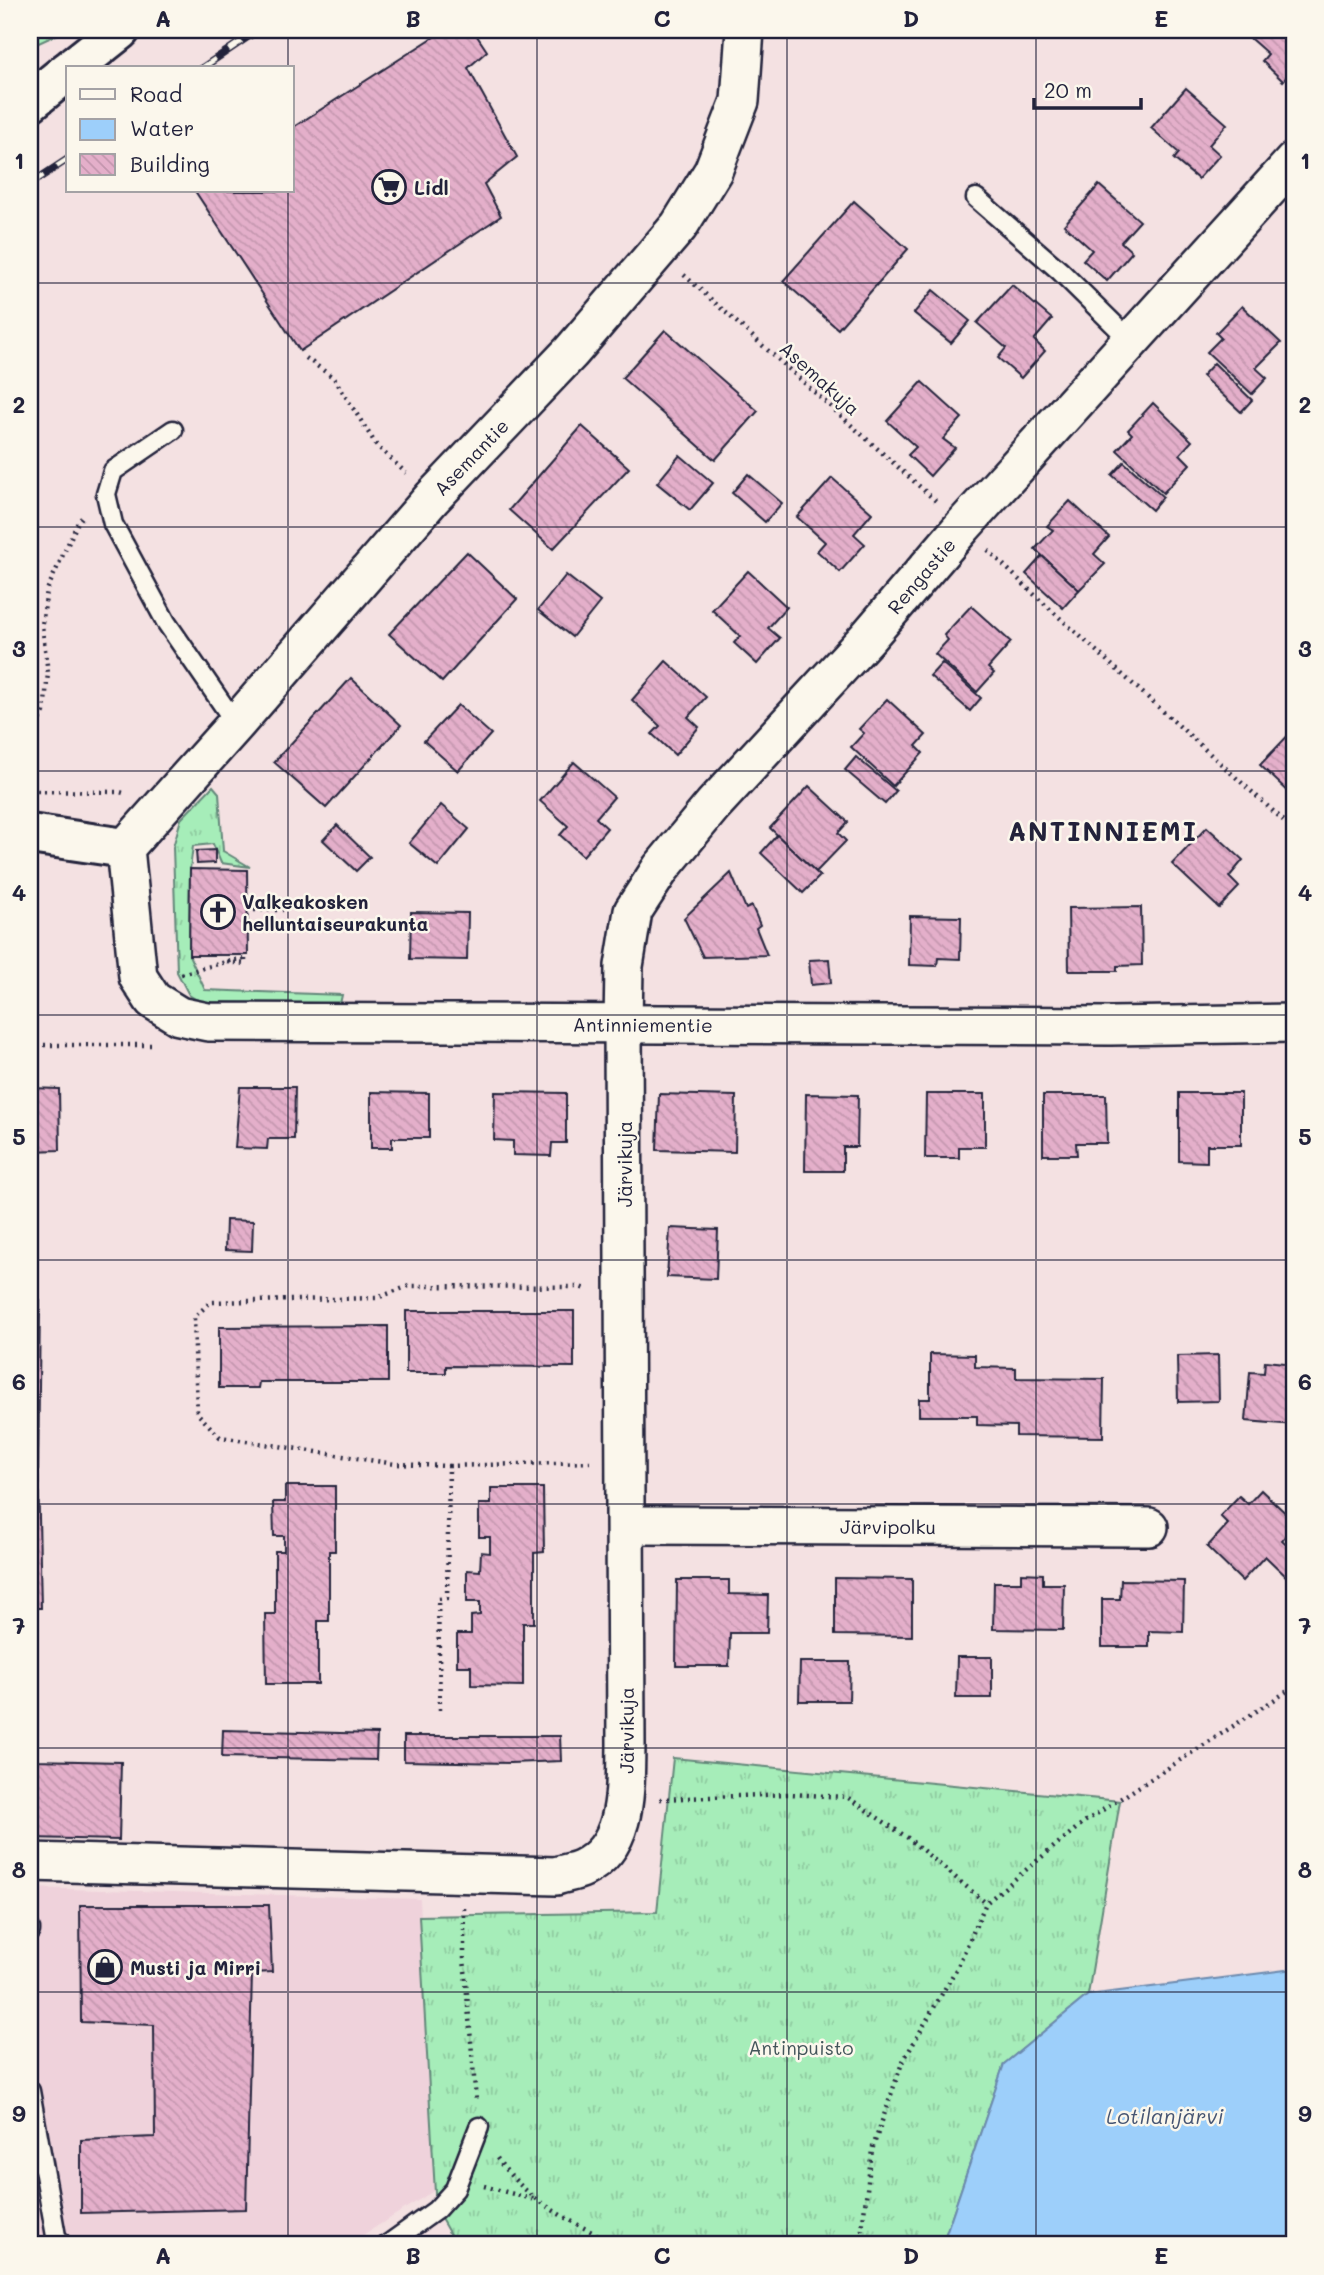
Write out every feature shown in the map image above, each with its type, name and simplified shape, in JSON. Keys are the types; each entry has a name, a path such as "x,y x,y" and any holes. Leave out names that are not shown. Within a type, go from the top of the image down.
{"street":[{"path":"75,66 120,30"},
{"name":"Asemantie","path":"125,848 432,498 571,352 679,226 713,171 740,101 745,30"},
{"path":"30,102 66,73"},
{"name":"Rengastie","path":"623,1025 624,966 633,911 662,868 713,805 867,638 963,526 1294,161"},
{"path":"30,834 125,848"},
{"path":"30,858 125,848"},
{"name":"Antinniementie","path":"125,848 138,977 153,1000 179,1016 208,1022 1111,1026 1294,1023"},
{"name":"Järvikuja","path":"30,1862 556,1875 584,1868 606,1850 617,1832 624,1803 627,1525 623,1025"},
{"name":"Järvipolku","path":"627,1525 1149,1527"}],"lane":[{"path":"976,198 1060,271 1132,342"},
{"path":"173,430 113,471 106,494 113,524 166,622 236,724"},
{"path":"30,2091 55,2236 62,2245"},
{"path":"387,2245 436,2210 455,2189 479,2127"}],"path":[{"name":"Asemakuja","path":"659,250 1294,830"},
{"path":"306,358 334,378 377,446 432,498"},
{"path":"30,738 44,712 48,673 41,625 47,590 78,522 106,494"},
{"path":"30,791 120,792 163,806"},
{"path":"247,910 283,910"},
{"path":"175,976 224,962 245,964 245,957"},
{"path":"625,1304 580,1287 409,1286 377,1298 211,1301 194,1317 197,1413 220,1437 395,1464 449,1466 626,1461"},
{"path":"440,1710 438,1599 447,1598 449,1466"},
{"path":"860,2245 872,2150 902,2063 958,1966 986,1903 1084,1822 1294,1687"},
{"path":"624,1803 695,1796 788,1794 847,1797 908,1838 986,1903"},
{"path":"464,1872 464,1958 482,2137 509,2176 539,2201 587,2230 619,2245"},
{"path":"455,2189 487,2185 539,2201"}],"shaded area":[{"path":"30,1888 420,1899 435,2190 347,2245 40,2245 30,2229"}],"green space":[{"path":"30,30 67,30 30,47"},
{"path":"213,786 219,793 223,851 250,867 221,863 213,844 193,846 190,869 189,955 205,990 342,995 340,1004 200,1002 189,995 177,972 173,847 181,819"},
{"name":"Antinpuisto","path":"673,1758 1120,1801 1088,1995 1004,2064 942,2245 456,2245 436,2210 419,1916 657,1912"}],"water":[{"name":"Lotilanjärvi","path":"1294,1969 1294,2245 942,2245 1004,2064 1088,1995"}],"building":[{"name":"Lidl","path":"445,30 473,30 487,51 468,68 517,157 484,184 501,216 300,351 196,192 294,192 294,127"},
{"path":"1294,30 1294,69 1283,81 1262,61 1268,54 1243,32"},
{"path":"1186,88 1227,124 1209,145 1220,155 1198,179 1174,159 1179,153 1151,128"},
{"path":"1099,185 1140,221 1121,242 1132,252 1107,281 1083,260 1092,250 1064,225"},
{"path":"854,201 908,249 838,329 783,281"},
{"path":"1012,285 1052,319 1034,340 1045,351 1021,378 998,358 1006,348 977,323"},
{"path":"933,290 970,321 951,343 914,313"},
{"path":"1242,306 1281,343 1256,368 1267,378 1252,394 1207,352 1221,338 1216,333"},
{"path":"665,330 758,411 715,460 622,378"},
{"path":"1214,363 1252,400 1241,412 1202,376"},
{"path":"922,382 962,418 943,439 955,448 930,476 908,455 916,447 887,421"},
{"path":"1153,403 1192,441 1180,454 1190,464 1163,493 1117,450 1132,434 1128,430"},
{"path":"582,426 629,468 553,549 509,510"},
{"path":"680,455 713,483 690,510 657,483"},
{"path":"1124,462 1163,497 1152,510 1112,475"},
{"path":"748,474 782,503 765,522 732,493"},
{"path":"832,478 872,513 854,534 865,544 840,572 817,551 825,542 797,517"},
{"path":"1070,501 1109,537 1094,554 1105,564 1079,590 1035,549 1053,530 1047,526"},
{"path":"467,552 517,599 442,682 389,634"},
{"path":"1042,556 1079,590 1063,608 1026,574"},
{"path":"748,571 787,607 768,628 780,638 757,664 734,643 740,636 712,610"},
{"path":"566,575 600,602 572,637 538,610"},
{"path":"971,606 1011,642 988,668 994,673 977,692 935,654 948,640 944,635"},
{"path":"666,661 706,697 688,717 699,727 675,755 652,734 660,726 632,700"},
{"path":"942,663 981,698 970,711 930,676"},
{"path":"351,678 401,725 326,808 274,762"},
{"path":"887,699 926,735 916,746 923,753 893,786 851,747 864,733 859,729"},
{"path":"458,705 491,734 458,771 424,741"},
{"path":"1294,729 1294,797 1260,765"},
{"path":"856,757 896,791 885,804 845,770"},
{"path":"574,762 614,797 596,818 607,828 583,856 560,835 568,826 540,801"},
{"path":"809,786 848,822 838,833 846,841 816,872 770,828"},
{"path":"441,805 469,829 438,867 409,843"},
{"path":"337,825 370,857 356,871 323,840"},
{"path":"1207,827 1243,860 1229,877 1239,887 1219,908 1172,864"},
{"path":"777,835 820,876 803,893 761,853"},
{"path":"215,850 215,863 197,864 196,851"},
{"name":"Valkeakosken helluntaiseurakunta","path":"190,869 247,870 248,955 189,955"},
{"path":"731,873 746,909 752,906 760,925 756,928 767,955 703,957 684,918"},
{"path":"1141,907 1142,965 1117,966 1117,971 1069,971 1068,908"},
{"path":"411,912 468,913 467,960 410,959"},
{"path":"910,916 961,917 960,959 938,958 937,966 909,965"},
{"path":"829,959 831,983 811,985 809,960"},
{"path":"240,1087 295,1087 294,1139 268,1139 267,1149 235,1148"},
{"path":"30,1088 59,1089 60,1150 30,1151"},
{"path":"371,1092 429,1093 429,1138 392,1138 392,1148 371,1148"},
{"path":"495,1092 566,1093 566,1143 552,1143 551,1156 513,1155 513,1141 494,1140"},
{"path":"1179,1093 1241,1093 1241,1145 1207,1145 1207,1162 1179,1161"},
{"path":"659,1094 736,1096 735,1152 657,1150"},
{"path":"806,1094 858,1095 857,1147 843,1147 843,1171 805,1171"},
{"path":"926,1094 985,1094 985,1147 959,1147 959,1158 925,1158"},
{"path":"1043,1095 1106,1095 1107,1143 1076,1143 1077,1155 1043,1155"},
{"path":"226,1220 253,1221 252,1251 225,1250"},
{"path":"670,1228 718,1230 716,1279 667,1277"},
{"path":"30,1301 40,1301 38,1472 41,1608 30,1608"},
{"path":"406,1311 574,1311 574,1367 446,1366 446,1373 406,1373"},
{"path":"388,1326 388,1382 259,1382 258,1388 219,1388 219,1327"},
{"path":"930,1354 975,1355 975,1367 1016,1368 1016,1378 1104,1379 1103,1437 1016,1436 1016,1426 977,1425 977,1416 919,1416 919,1399 930,1399"},
{"path":"1218,1355 1219,1401 1178,1402 1177,1356"},
{"path":"1265,1361 1294,1364 1294,1425 1246,1421 1250,1372 1264,1373"},
{"path":"285,1486 335,1486 335,1551 329,1551 329,1621 318,1621 318,1684 266,1684 265,1614 275,1614 275,1551 284,1551 284,1536 274,1536 273,1502 285,1502"},
{"path":"491,1488 543,1488 544,1552 534,1553 534,1623 523,1623 523,1686 471,1685 471,1666 457,1666 457,1634 471,1634 471,1616 480,1615 480,1602 467,1602 467,1570 480,1571 481,1552 490,1553 490,1537 479,1537 479,1504 491,1504"},
{"path":"1261,1490 1294,1521 1294,1526 1282,1540 1294,1551 1294,1576 1290,1580 1265,1556 1242,1581 1207,1547 1228,1524 1220,1516 1239,1496 1248,1504"},
{"path":"1021,1573 1043,1574 1043,1584 1064,1584 1063,1630 993,1629 994,1582 1021,1582"},
{"path":"835,1578 912,1579 912,1636 835,1635"},
{"path":"677,1580 729,1580 729,1594 768,1595 767,1633 730,1633 729,1666 676,1666"},
{"path":"1121,1580 1184,1581 1183,1632 1149,1631 1149,1647 1102,1647 1102,1599 1120,1599"},
{"path":"957,1657 992,1657 992,1698 956,1698"},
{"path":"800,1662 850,1662 849,1701 799,1701"},
{"path":"30,1664 36,1664 35,1760 121,1762 119,1840 30,1838"},
{"path":"223,1730 377,1734 376,1760 222,1757"},
{"path":"404,1736 560,1736 561,1761 404,1761"},
{"path":"80,1905 269,1905 272,1972 252,1973 246,2209 81,2213 81,2140 155,2137 154,2025 81,2022"}],"railway":[{"path":"205,66 258,30"},
{"path":"30,184 66,160"}],"place":[{"name":"Lidl","path":"389,187"},
{"name":"Valkeakosken helluntaiseurakunta","path":"218,912"},
{"name":"Musti ja Mirri","path":"105,1967"}],"district":[{"name":"ANTINNIEMI","path":"1103,831"}]}
